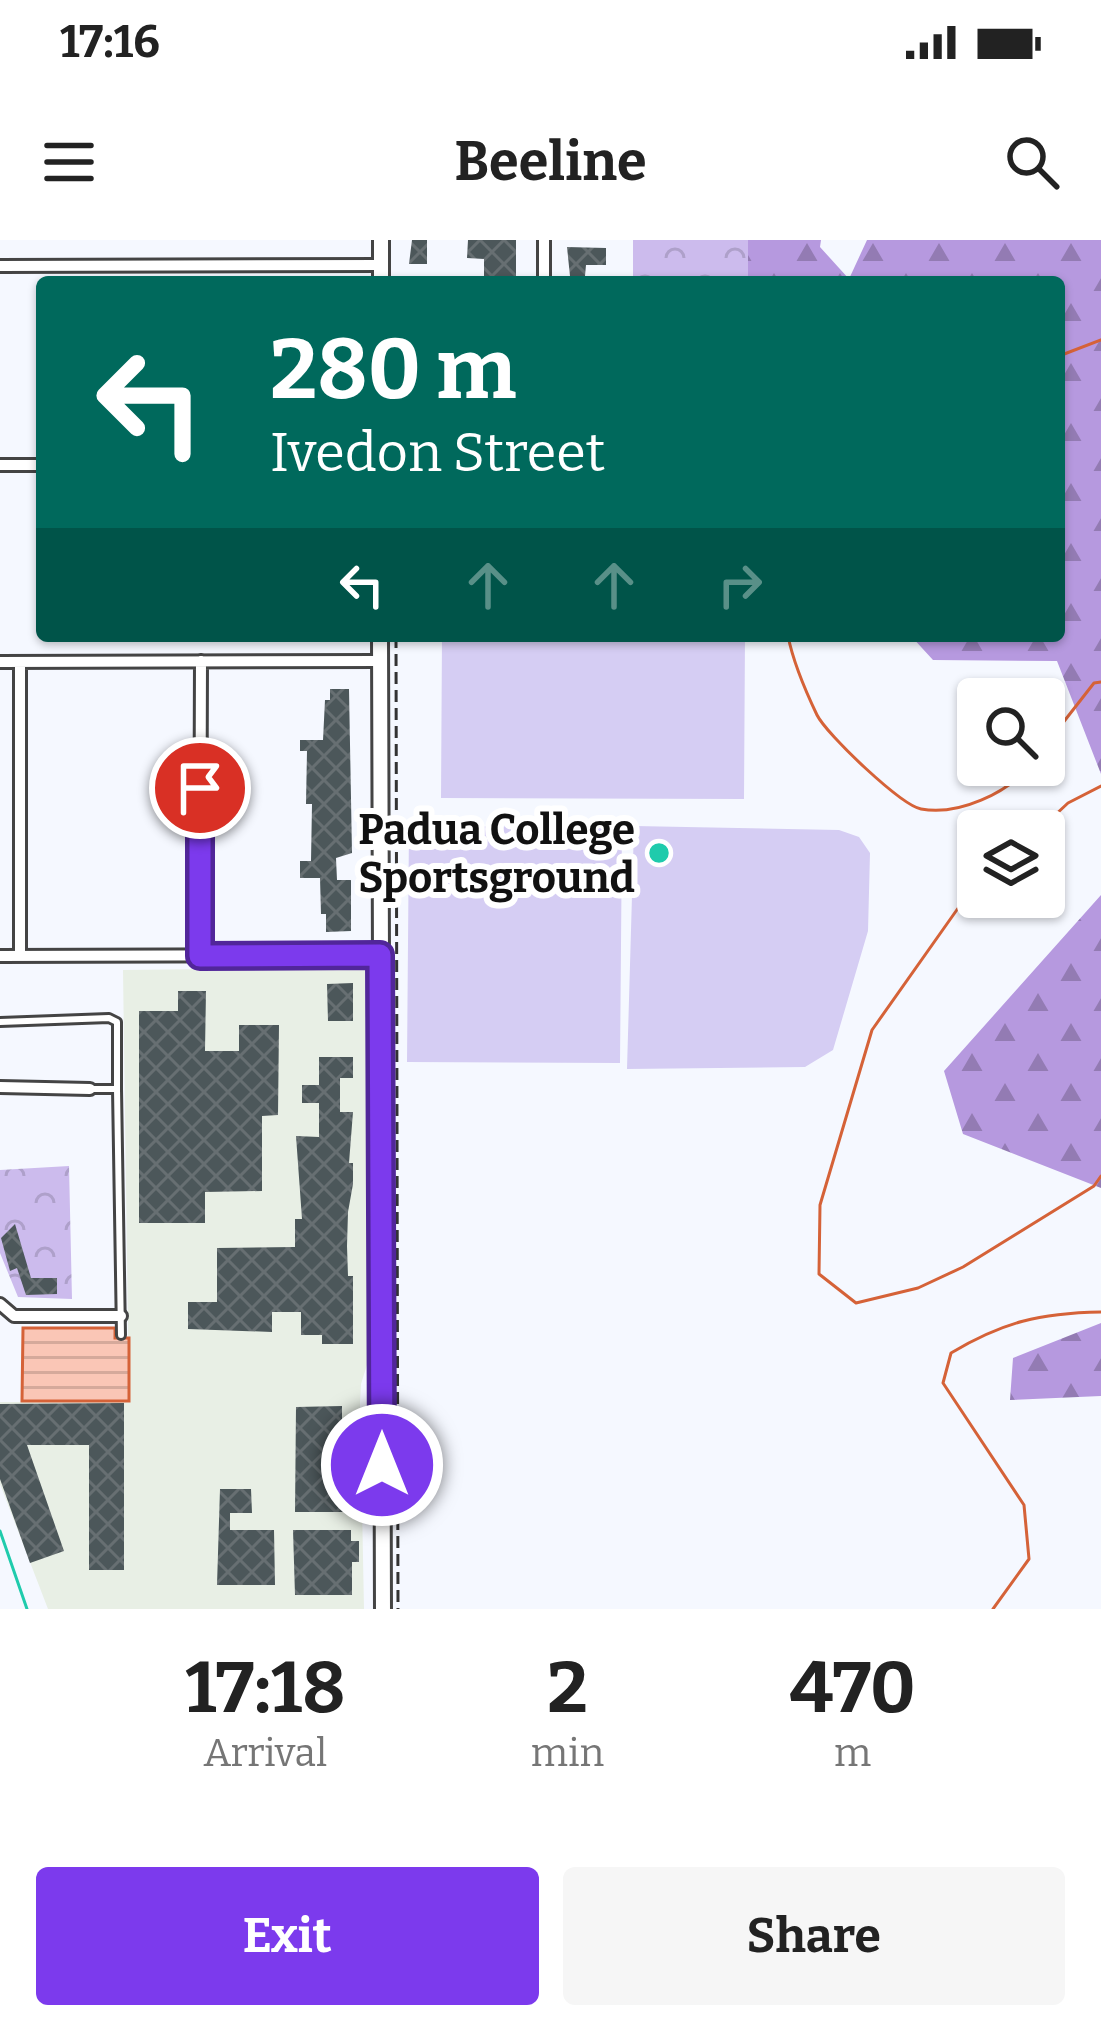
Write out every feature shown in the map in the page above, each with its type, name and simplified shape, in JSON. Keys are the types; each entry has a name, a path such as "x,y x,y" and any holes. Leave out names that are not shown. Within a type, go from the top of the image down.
{"street":[{"path":"381,240 382,276"},
{"path":"544,240 544,276"},
{"path":"0,266 382,265"},
{"path":"0,465 36,464"},
{"path":"380,642 383,1609"},
{"path":"200,661 200,956"},
{"path":"0,662 380,661"},
{"path":"20,662 20,956"},
{"path":"0,956 380,955"},
{"path":"0,1088 90,1089"},
{"path":"0,1304 14,1316 121,1316"}],"lane":[{"path":"0,1022 109,1018 117,1022 121,1335"},
{"path":"90,1089 117,1089"}],"path":[{"path":"396,642 398,1609"}],"shaded area":[{"path":"442,642 745,642 744,799 441,798"},
{"path":"409,826 622,827 620,1063 407,1062"},
{"path":"634,826 839,830 859,837 870,853 868,931 833,1050 805,1067 627,1069"},
{"path":"370,967 371,1352 360,1402 364,1609 48,1609 0,1484 0,1402 129,1402 123,970"},
{"path":"23,1328 115,1328 115,1338 129,1338 129,1401 22,1401"}],"green space":[{"path":"633,240 748,240 748,276 633,276"},
{"path":"747,240 821,240 820,247 846,276 747,276"},
{"path":"867,240 1101,240 1101,774 1057,661 933,660 916,642 1065,642 1065,276 850,276"},
{"path":"1101,895 1101,1188 963,1134 944,1071"},
{"path":"69,1166 72,1299 18,1297 0,1253 0,1170"},
{"path":"1101,1323 1101,1396 1010,1400 1013,1358"}],"building":[{"path":"412,240 427,240 427,264 409,264"},
{"path":"468,240 516,240 516,276 484,276 484,259 467,258"},
{"path":"567,247 606,248 606,265 586,265 585,276 570,276"},
{"path":"330,689 349,689 352,853 336,858 337,880 351,880 351,931 326,932 320,878 300,878 300,861 311,861 312,804 306,804 307,751 300,751 300,740 323,740"},
{"path":"353,983 353,1021 328,1021 327,984"},
{"path":"178,991 206,991 205,1051 239,1051 239,1025 279,1025 278,1115 262,1116 262,1191 205,1192 205,1223 139,1223 139,1011 178,1011"},
{"path":"319,1057 353,1057 353,1078 340,1078 340,1112 353,1112 347,1246 348,1276 353,1276 353,1344 322,1344 322,1335 301,1335 301,1312 272,1312 272,1332 188,1329 188,1302 217,1302 217,1248 295,1247 295,1219 302,1219 296,1136 319,1137 319,1103 302,1103 302,1085 319,1085"},
{"path":"15,1224 31,1278 57,1278 57,1294 26,1295 17,1268 10,1271 1,1238"},
{"path":"124,1403 124,1570 89,1570 89,1445 27,1445 64,1551 30,1563 0,1479 0,1404"},
{"path":"342,1406 342,1461 354,1461 354,1512 295,1512 296,1407"},
{"path":"220,1489 251,1489 252,1513 230,1513 230,1530 274,1530 275,1585 217,1585"},
{"path":"293,1530 351,1530 351,1541 359,1541 359,1562 352,1562 352,1595 295,1595"}],"waterway":[{"path":"1065,354 1101,340"},
{"path":"790,642 824,725 865,768 911,805 951,809 1007,786"},
{"path":"1065,720 1094,683 1101,682"},
{"path":"1060,810 1101,786"},
{"path":"957,910 872,1030 820,1205 819,1274 856,1303 918,1288 963,1267 1094,1186 1101,1176"},
{"path":"993,1609 1029,1559 1024,1505 943,1383 951,1353 1023,1321 1101,1312"}],"railway":[{"path":"0,1531 27,1609"}],"place":[{"name":"Padua College Sportsground","path":"659,853"}],"route":[{"path":"200,788 200,956 380,955 382,1465"}]}
